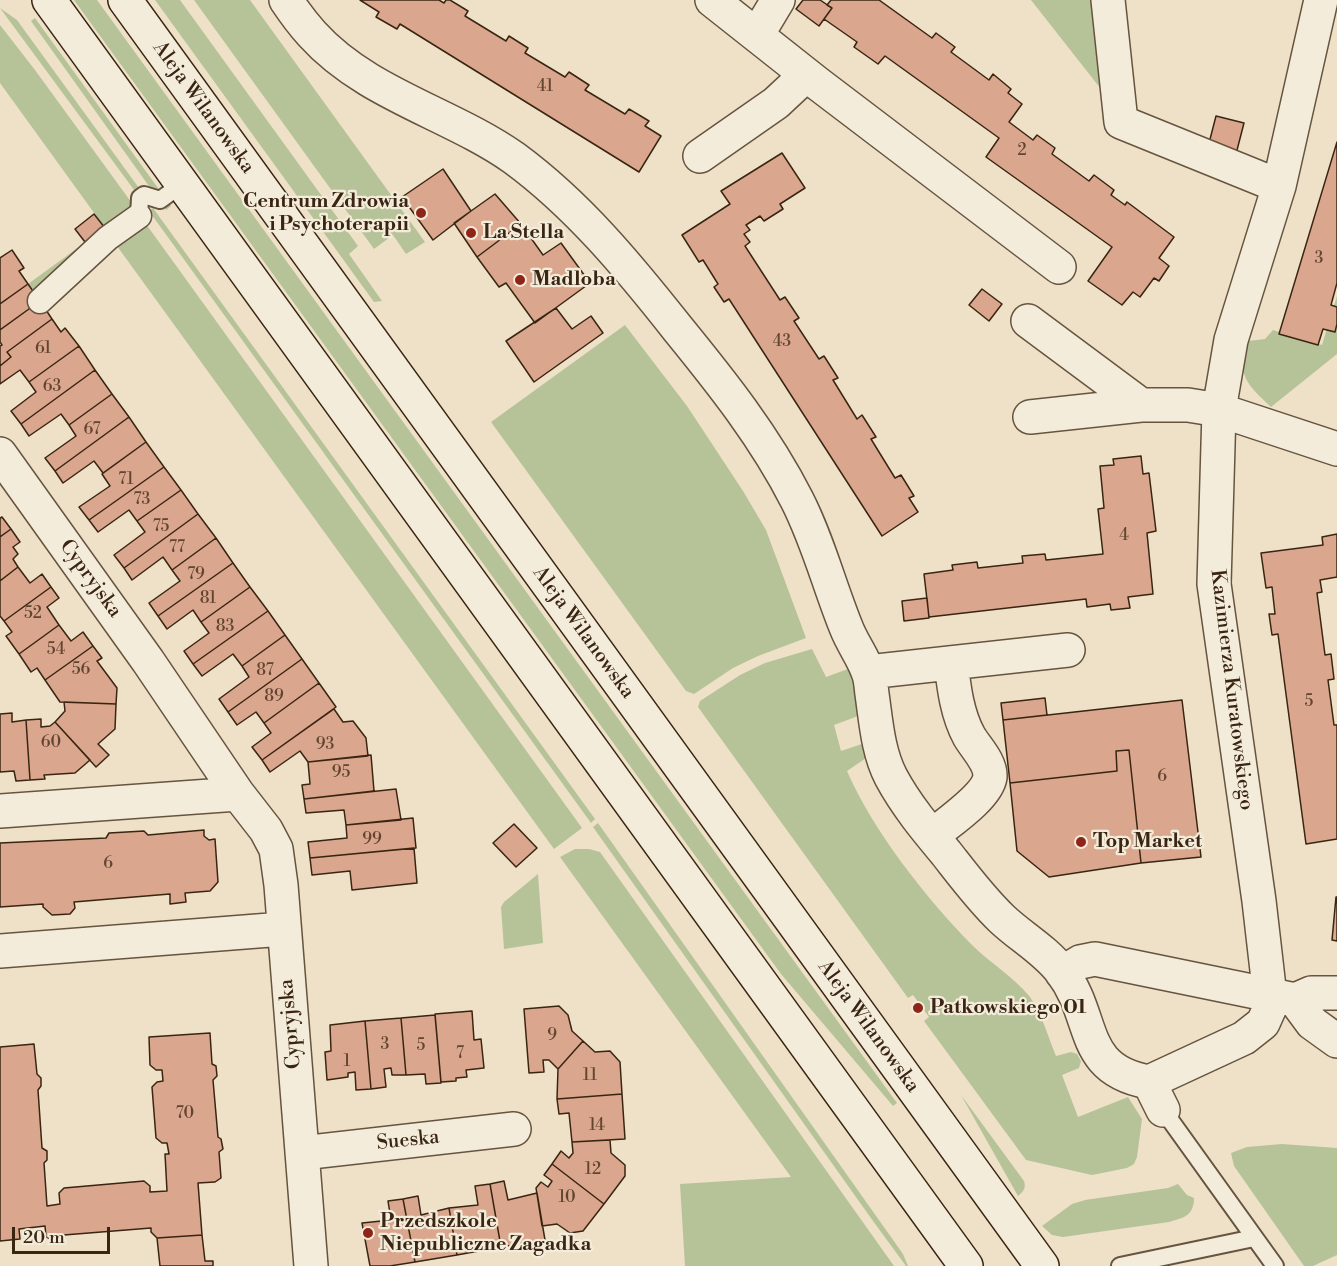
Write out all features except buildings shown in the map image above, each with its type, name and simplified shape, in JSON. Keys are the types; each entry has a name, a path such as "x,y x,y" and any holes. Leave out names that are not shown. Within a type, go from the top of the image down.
{"street":[{"path":"49,0 966,1266"},
{"name":"Aleja Wilanowska","path":"125,0 1042,1266"},
{"path":"286,0 313,36 352,68 488,142 528,170 568,203 640,281 735,400 761,437 808,522 847,631 868,672 882,757 891,776 903,797 932,836 990,907 1062,973 1078,1000 1098,1055 1108,1065 1156,1096 1255,1031 1268,1014 1271,1005 1283,997"},
{"path":"712,0 806,75 1059,267"},
{"path":"757,35 778,0"},
{"path":"1108,0 1120,122 1279,186"},
{"name":"Kazimierza Kuratowskiego","path":"1283,997 1214,584 1219,410 1231,340 1279,186 1321,0"},
{"path":"700,156 776,102 806,75"},
{"path":"40,302 108,238 139,216"},
{"path":"1028,321 1141,405"},
{"path":"1030,417 1141,405 1188,405 1219,410 1337,449"},
{"name":"Cypryjska","path":"0,454 148,661 238,794 266,830 276,849 281,885 310,1266"},
{"path":"868,672 1068,650"},
{"path":"932,836 982,793 990,777 989,769 968,735 960,713 951,663"},
{"path":"0,811 238,794"},
{"path":"0,951 283,929"},
{"path":"1062,973 1087,959 1107,960 1283,997 1311,993 1337,993"},
{"path":"1283,997 1312,1023 1337,1041"},
{"name":"Sueska","path":"302,1153 514,1129"}],"lane":[{"path":"139,216 140,198 144,195 160,200 182,184"},
{"path":"1156,1096 1275,1266"},
{"path":"1120,1266 1254,1238"}],"green space":[{"path":"74,0 97,0 897,1103 893,1106 781,974"},
{"path":"155,0 180,0 358,246 349,254 382,301 374,302"},
{"path":"194,0 250,0 425,242 406,254 393,235 374,249"},
{"path":"1031,0 1096,0 1108,98"},
{"path":"0,8 17,20 144,195 140,198"},
{"path":"35,18 171,206 166,210 31,21"},
{"path":"0,25 134,206 105,228 0,83"},
{"path":"153,208 595,819 591,823 149,211"},
{"path":"146,224 582,828 554,849 117,246"},
{"path":"105,228 33,291 28,284"},
{"path":"1337,296 1337,354 1271,407 1246,378 1243,363 1248,341 1265,339 1273,330 1322,345"},
{"path":"625,325 687,406 766,530 806,638 733,668 694,694 686,691 491,422"},
{"path":"812,649 826,677 848,669 856,689 858,716 834,725 841,751 865,743 869,756 847,771 871,817 902,863 937,906 972,945 1030,997 1056,1056 1071,1052 1077,1054 1081,1061 1079,1068 1062,1075 1078,1117 1128,1097 1142,1119 1134,1164 1127,1168 1092,1175 1026,1160 924,1021 929,1017 913,995 908,998 698,707 700,701 740,675 765,663"},
{"path":"598,823 903,1254 908,1266 873,1221 593,827"},
{"path":"575,849 600,852 894,1266 685,1266 680,1184 791,1177 560,857"},
{"path":"538,874 543,943 504,949 501,907"},
{"path":"961,1095 1024,1181 1024,1189 1018,1196"},
{"path":"1282,1144 1337,1148 1337,1255 1313,1266 1304,1266 1234,1166 1231,1153 1247,1147"},
{"path":"1178,1184 1187,1195 1194,1198 1194,1204 1187,1215 1174,1221 1063,1237 1052,1235 1042,1226 1072,1204 1085,1200 1168,1188"}],"place":[{"name":"Centrum Zdrowia i Psychoterapii","path":"421,213"},
{"name":"La Stella","path":"471,233"},
{"name":"Madloba","path":"520,280"},
{"name":"Top Market","path":"1081,842"},
{"name":"Patkowskiego 01","path":"918,1008"},
{"name":"Przedszkole Niepubliczne Zagadka","path":"368,1233"}]}
